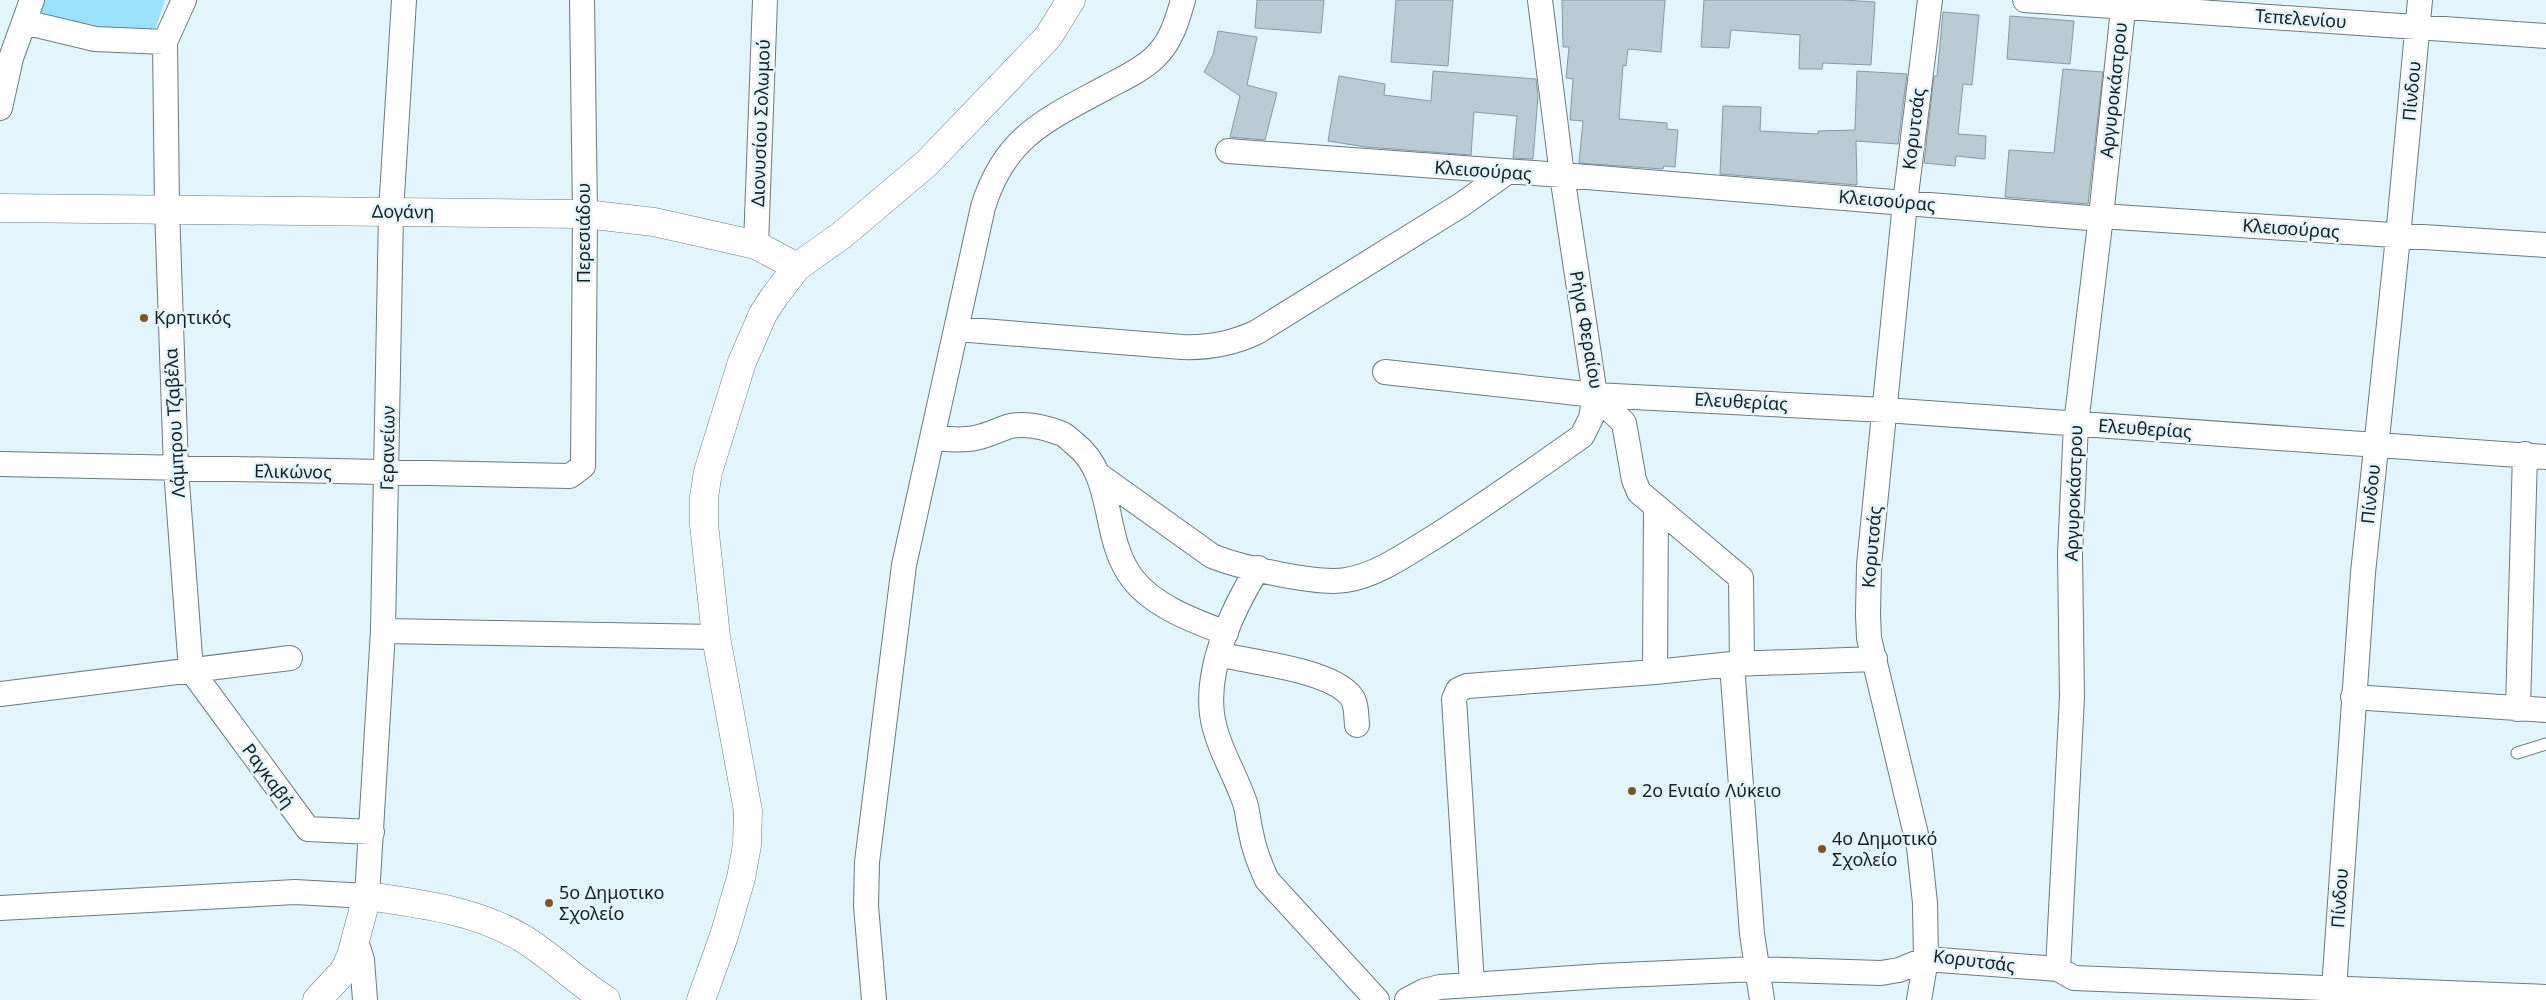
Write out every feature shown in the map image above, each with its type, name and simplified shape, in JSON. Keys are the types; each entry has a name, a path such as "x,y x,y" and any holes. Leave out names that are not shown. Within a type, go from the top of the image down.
{"street":[{"name":"Λάμπρου Τζαβέλα","path":"184,0 165,42 167,208 176,469 191,670"},
{"name":"Γερανείων","path":"367,896 384,631 391,212 404,0"},
{"name":"Περεσιάδου","path":"582,0 585,214 583,466"},
{"name":"Διονυσίου Σολωμού","path":"756,246 765,0"},
{"path":"701,1000 731,911 747,845 748,812 716,637 704,524 704,497 708,472 730,396 755,330 774,297 797,267 856,224 927,164 1048,37 1071,0"},
{"path":"874,1000 866,906 867,862 871,815 890,686 904,565 983,207 990,183 1005,158 1026,134 1049,118 1124,78 1154,58 1173,31 1183,0"},
{"name":"Ρήγα Φεραίου","path":"1540,0 1562,175 1595,395 1624,423 1634,480 1639,492 1740,578 1737,664 1751,925 1762,1000"},
{"name":"Κορυτσάς","path":"1930,0 1905,203 1870,565 1868,614 1869,638 1919,847 1925,903 1926,959 2066,974 2466,997 2546,996"},
{"name":"Τεπελενίου","path":"2026,0 2123,4 2546,36"},
{"name":"Πίνδου","path":"2334,989 2363,573 2398,237 2420,0"},
{"name":"Αργυροκάστρου","path":"2066,974 2072,697 2070,554 2076,424 2102,216 2123,4"},
{"path":"0,108 11,58 28,11 95,39 165,42"},
{"name":"Κλεισούρας","path":"1228,151 1506,173 1562,175 2088,218 2102,216 2546,246"},
{"path":"957,329 1182,347 1202,348 1227,344 1257,332 1461,205 1506,173"},
{"name":"Δογάνη","path":"0,208 167,208 585,214 654,222 756,246 797,267"},
{"name":"Ελευθερίας","path":"1385,372 1595,395 1885,410 2535,456"},
{"path":"1100,476 1212,556 1230,564 1258,568 1320,582 1344,581 1365,576 1462,520 1582,436 1591,418 1595,395"},
{"path":"933,438 974,438 1008,427 1023,425 1062,433 1088,456 1100,476 1114,546 1131,578 1146,592 1197,622 1247,662 1272,665 1329,681 1351,696 1356,708 1357,725"},
{"path":"2518,709 2535,456"},
{"name":"Ελικώνος","path":"0,464 388,474 570,476 583,466"},
{"path":"1655,672 1656,507"},
{"path":"1258,568 1238,600 1223,644 1211,692 1212,716 1245,802 1258,859 1268,880 1377,1000"},
{"path":"384,631 716,637"},
{"path":"0,694 290,658"},
{"path":"1472,984 1454,698 1458,690 1466,686 1737,664 1875,659"},
{"name":"Ραγκαβή","path":"191,670 308,829 372,832"},
{"path":"2353,697 2546,710"},
{"path":"0,908 294,892 367,896 434,906 484,920 524,939 606,1000"},
{"path":"316,1000 344,971 351,956 367,896"},
{"path":"355,938 362,960 365,1000"},
{"path":"1407,1000 1424,991 1472,984 1756,969 1881,973 1899,970 1926,959"},
{"path":"1919,1000 1926,959"}],"lane":[{"path":"2517,753 2546,744"}],"shaded area":[{"path":"40,0 165,0 155,31 94,26 51,17 35,12"}],"building":[{"path":"1257,0 1324,0 1321,33 1255,28"},
{"path":"1396,0 1453,0 1448,66 1391,62"},
{"path":"1562,0 1665,0 1661,52 1628,49 1626,66 1623,65 1619,119 1667,123 1667,129 1678,130 1675,167 1664,166 1663,169 1579,163 1583,121 1570,120 1573,79 1566,78 1569,47 1563,47"},
{"path":"1704,0 1844,0 1875,2 1871,65 1823,63 1822,69 1799,69 1800,35 1731,30 1729,48 1701,47"},
{"path":"1943,12 1979,15 1972,85 1963,84 1958,134 1986,136 1985,159 1956,156 1955,166 1924,163 1934,76 1937,76"},
{"path":"2010,16 2074,21 2070,64 2007,59"},
{"path":"1218,31 1257,37 1247,85 1277,93 1265,140 1230,137 1240,96 1204,72 1213,55"},
{"path":"2063,69 2103,72 2088,204 2005,197 2009,150 2054,153"},
{"path":"1433,71 1536,79 1538,96 1533,159 1513,158 1517,116 1474,112 1471,155 1366,147 1328,141 1339,76 1385,84 1384,95 1431,101"},
{"path":"1857,71 1907,74 1898,144 1856,141 1857,185 1720,174 1723,106 1761,107 1760,131 1818,134 1818,131 1855,130"}],"place":[{"name":"Κρητικός","path":"144,318"},
{"name":"2ο Ενιαίο Λύκειο","path":"1632,791"},
{"name":"4ο Δημοτικό Σχολείο","path":"1822,849"},
{"name":"5o Δημοτικο Σχολείο","path":"549,903"}]}
